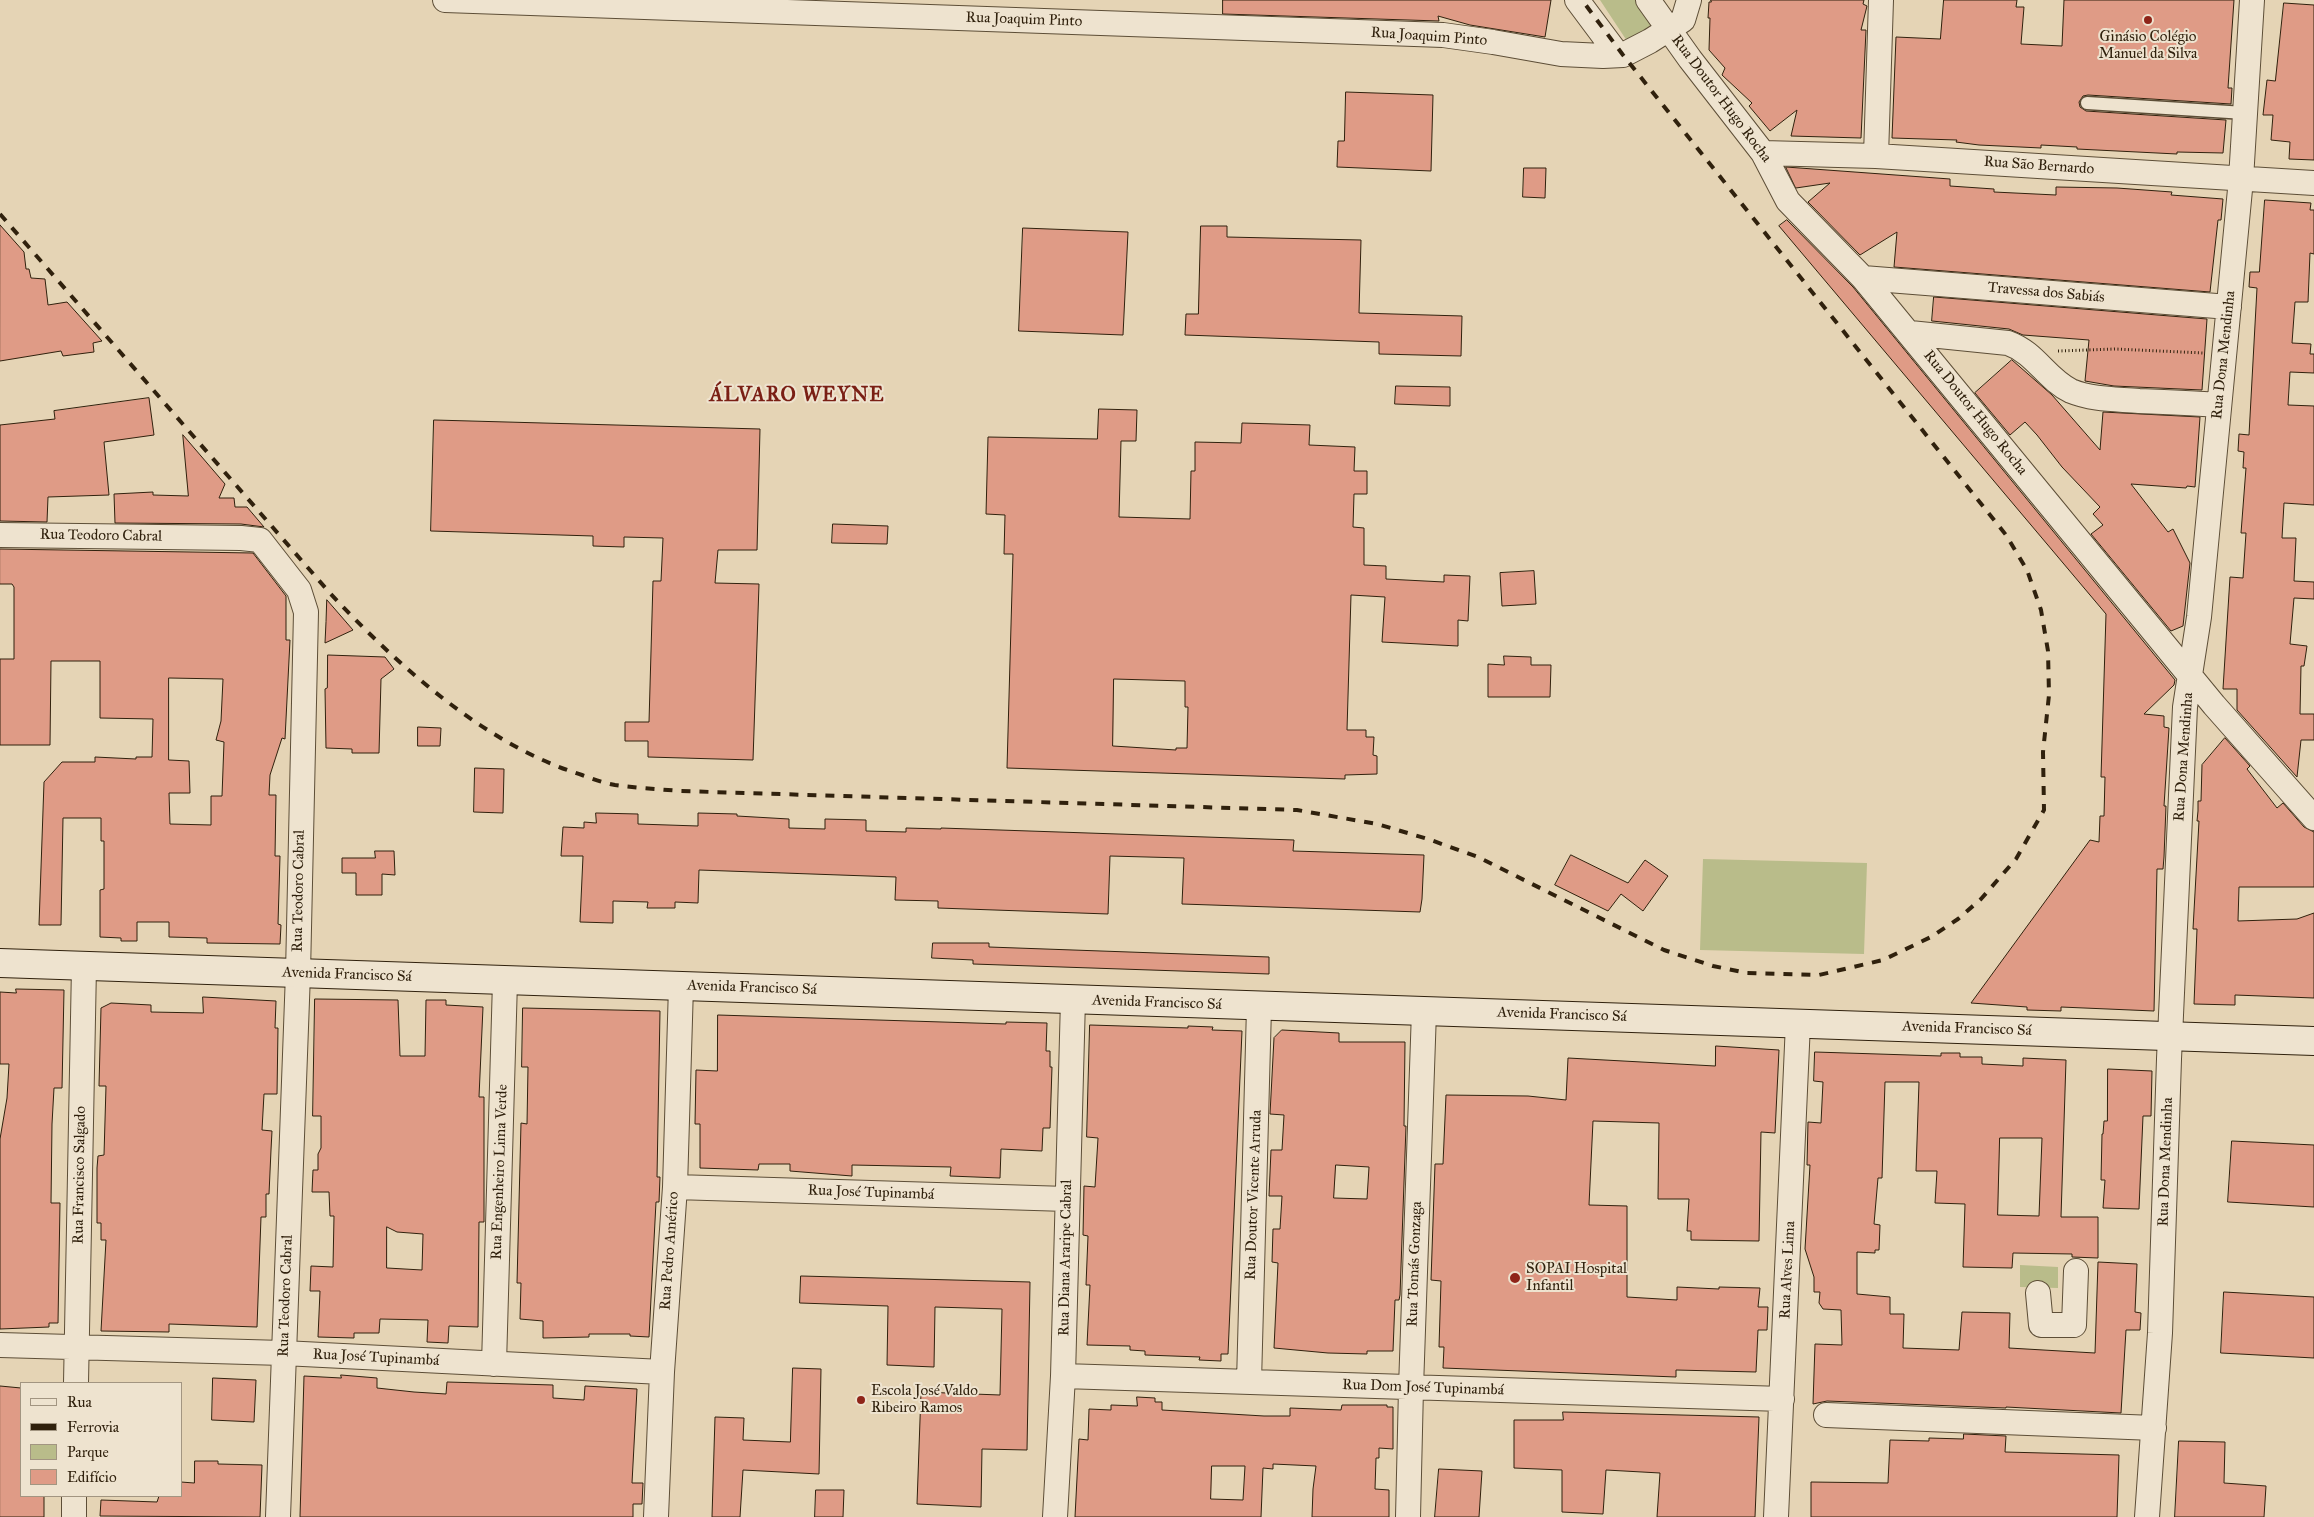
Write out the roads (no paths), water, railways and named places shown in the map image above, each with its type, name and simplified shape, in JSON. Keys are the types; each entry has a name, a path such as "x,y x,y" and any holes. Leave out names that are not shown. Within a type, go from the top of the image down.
{"main road":[{"name":"Avenida Francisco Sá","path":"0,963 1259,1007 2314,1041"}],"street":[{"name":"Rua Joaquim Pinto","path":"445,0 739,5 1443,36 1493,42 1561,54 1610,56"},
{"path":"1577,0 1610,56 1650,41 1683,20 1689,0"},
{"name":"Rua Doutor Hugo Rocha","path":"1648,0 1763,153 1788,201 1863,278 1910,333 2191,675 2214,706 2314,818"},
{"path":"1876,156 1881,0"},
{"name":"Rua Dona Mendinha","path":"2147,1517 2160,1333 2170,1036 2185,707 2199,617 2242,179 2252,0"},
{"name":"Rua São Bernardo","path":"1763,153 1876,156 2314,183"},
{"name":"Travessa dos Sabiás","path":"1863,278 2229,307"},
{"path":"1910,333 2008,343 2028,352 2053,377 2070,390 2095,398 2219,405"},
{"name":"Rua Teodoro Cabral","path":"0,535 241,538 260,540 299,590 306,612 298,973 278,1517"},
{"name":"Rua Francisco Salgado","path":"76,1382 84,966"},
{"name":"Rua Engenheiro Lima Verde","path":"494,1364 505,981"},
{"name":"Rua Pedro Américo","path":"656,1517 662,1372 675,1187 681,986"},
{"name":"Rua Diana Araripe Cabral","path":"1055,1517 1063,1376 1066,1199 1073,999"},
{"name":"Rua Doutor Vicente Arruda","path":"1249,1382 1259,1007"},
{"name":"Rua Tomás Gonzaga","path":"1408,1517 1410,1388 1424,1011"},
{"name":"Rua Alves Lima","path":"1776,1517 1798,1023"},
{"name":"Rua José Tupinambá","path":"675,1187 1066,1199"},
{"path":"2038,1293 2041,1326 2074,1325 2076,1271"},
{"name":"Rua José Tupinambá","path":"0,1345 283,1353 662,1372"},
{"name":"Rua Dom José Tupinambá","path":"1063,1376 1782,1399"},
{"path":"1826,1415 2154,1428"},
{"path":"74,1497 74,1517"}],"lane":[{"path":"2087,103 2245,113"}],"railway":[{"path":"0,214 355,620 413,674 445,700 511,744 546,762 611,784 680,791 1297,810 1377,824 1428,839 1478,857 1664,950 1713,966 1747,973 1819,975 1883,960 1931,937 1958,919 1981,899 2016,859 2044,810 2043,752 2049,695 2048,651 2041,610 2027,570 2006,535 1623,55 1582,0"}],"place":[{"name":"Ginásio Colégio Manuel da Silva","path":"2148,20"},
{"name":"SOPAI Hospital Infantil","path":"1515,1278"},
{"name":"Escola José Valdo Ribeiro Ramos","path":"861,1400"}],"district":[{"name":"ÁLVARO WEYNE","path":"797,396"}]}
